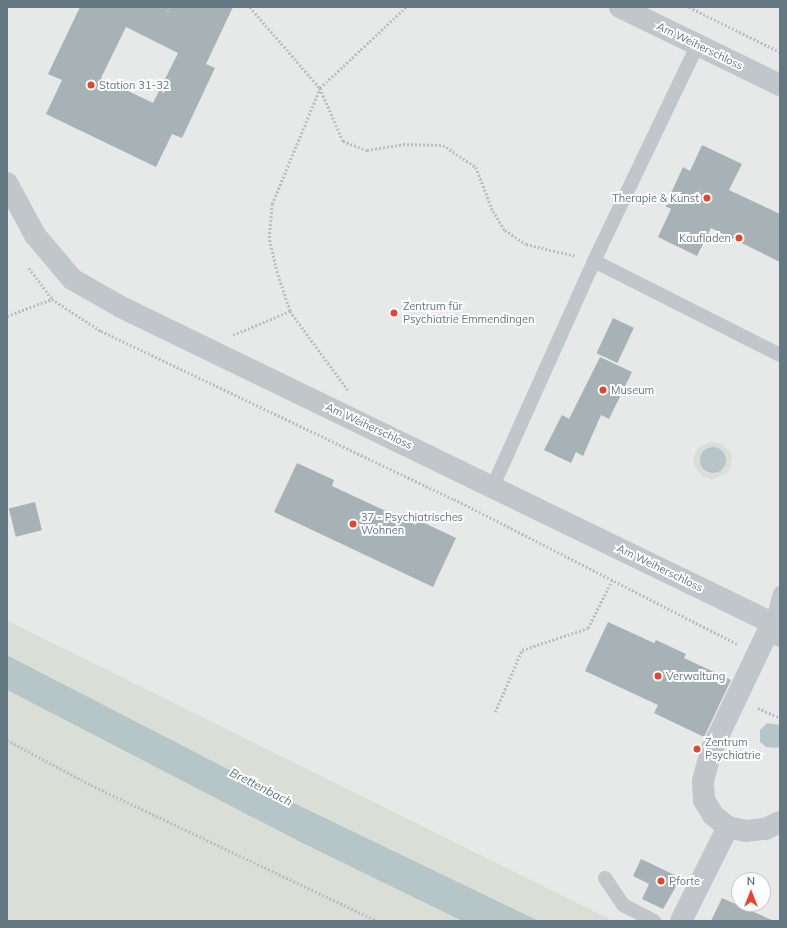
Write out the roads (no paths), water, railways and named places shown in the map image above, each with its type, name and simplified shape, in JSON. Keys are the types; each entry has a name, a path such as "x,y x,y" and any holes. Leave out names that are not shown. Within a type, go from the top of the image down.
{"street":[{"name":"Am Weiherschloss","path":"620,7 780,85"},
{"name":"Am Weiherschloss","path":"7,183 35,236 72,279 121,307 493,486 776,629"},
{"path":"776,629 757,654 710,751 703,781 704,800 713,815 728,828 745,831 765,829 780,822"},
{"path":"681,921 728,828"}],"lane":[{"path":"493,486 594,261 698,46"},
{"path":"594,261 780,355"},
{"path":"776,629 780,593"},
{"path":"605,878 623,905 654,921"}],"water":[{"path":"713,447 722,451 726,460 722,469 713,473 704,469 700,460 704,451"},
{"name":"Brettenbach","path":"7,655 290,801 539,921 462,921 302,843 7,690"},
{"path":"767,723 780,725 780,746 777,748 766,747 760,742 760,730"}],"place":[{"name":"Station 31-32","path":"91,85"},
{"name":"Therapie & Kunst","path":"707,198"},
{"name":"Kaufladen","path":"739,238"},
{"name":"Zentrum für Psychiatrie Emmendingen","path":"394,313"},
{"name":"Museum","path":"603,390"},
{"name":"37 - Psychiatrisches Wohnen","path":"353,524"},
{"name":"Verwaltung","path":"658,676"},
{"name":"Zentrum Psychiatrie","path":"697,749"},
{"name":"Pforte","path":"661,881"}]}
